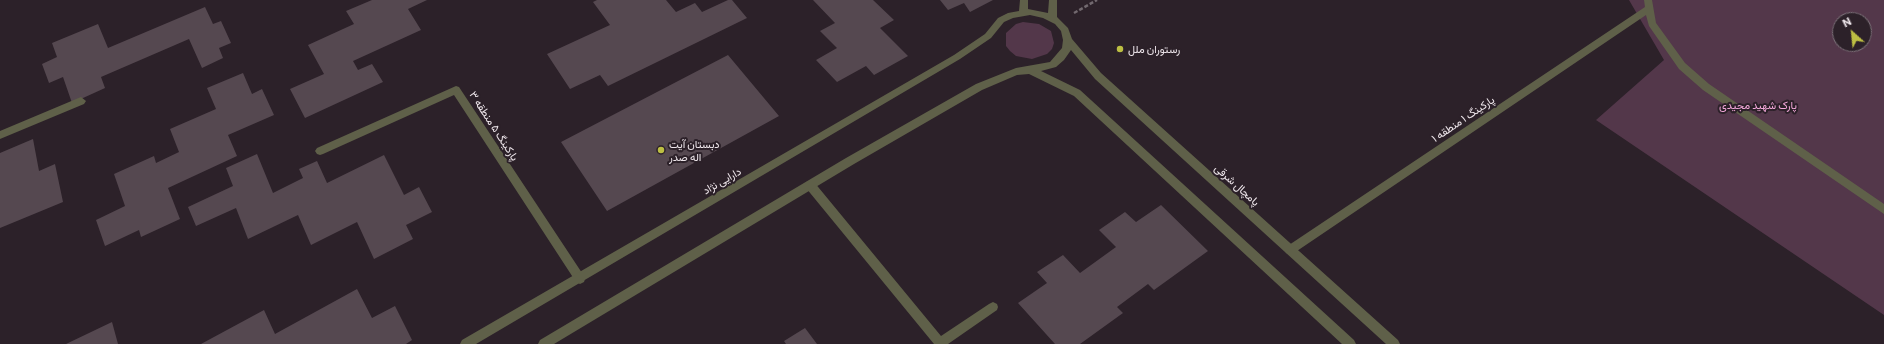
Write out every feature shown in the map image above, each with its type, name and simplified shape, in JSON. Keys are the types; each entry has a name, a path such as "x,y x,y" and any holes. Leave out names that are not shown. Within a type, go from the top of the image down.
{"street":[{"path":"1024,0 1023,12 1038,13 1055,20 1053,0"},
{"path":"1649,4 1652,24 1682,66 1706,87 1884,210"},
{"name":"پارکینگ ۱ منطقه ۱","path":"1290,250 1649,4"},
{"name":"دارایی نژاد","path":"466,344 580,279 957,57 988,36 1001,20 1011,15 1023,12"},
{"name":"پامچال شرقی","path":"1055,20 1065,30 1068,40 1098,76 1394,344"},
{"path":"544,344 810,185 979,87 1016,72 1041,68 1053,64 1061,58 1067,50 1068,40"},
{"path":"1028,69 1077,93 1350,344"},
{"name":"پارکینگ ۵ منطقه ۳","path":"320,151 456,90 580,279"},
{"path":"0,135 81,101"},
{"path":"810,185 940,343 993,307"}],"path":[{"path":"1055,20 1096,0"}],"green space":[{"name":"پارک شهید مجیدی","path":"1629,0 1884,0 1884,315 1596,120 1664,60"},
{"path":"1023,22 1039,24 1051,31 1054,43 1052,49 1047,54 1032,59 1016,56 1006,46 1006,33 1016,24"}],"building":[{"path":"372,0 427,0 408,9 421,30 353,61 358,70 372,64 383,82 305,118 290,89 324,74 308,45 354,24 346,11"},
{"path":"597,0 666,0 676,12 695,3 702,12 728,0 732,0 747,18 608,86 600,75 570,89 547,54 610,25 593,2"},
{"path":"813,0 873,0 894,20 880,28 908,56 874,75 866,66 837,82 816,60 837,48 820,31 835,23"},
{"path":"940,0 993,0 970,12 964,3 948,10"},
{"path":"205,7 213,24 221,21 231,43 219,48 223,58 202,68 189,39 101,77 105,88 72,103 63,77 49,83 42,64 57,57 52,43 98,24 108,48"},
{"path":"728,55 779,116 607,211 561,142"},
{"path":"243,73 252,94 262,89 274,115 228,135 237,156 168,188 180,219 141,237 139,230 105,246 96,220 125,206 114,174 154,156 156,163 179,152 170,129 216,109 207,88"},
{"path":"33,139 39,171 55,164 63,202 0,228 0,153"},
{"path":"257,154 273,193 303,178 299,169 317,161 327,183 384,155 404,195 419,187 432,212 406,225 413,239 374,259 357,222 311,245 298,215 248,239 236,208 196,226 188,207 233,186 226,168"},
{"path":"1161,205 1208,251 1154,290 1148,284 1117,307 1123,313 1080,344 1055,344 1018,303 1047,283 1037,272 1063,255 1080,273 1116,247 1099,230 1125,212 1136,222"},
{"path":"357,289 372,318 395,306 412,340 406,344 201,344 264,310 275,334"},
{"path":"112,322 118,344 66,344"},
{"path":"805,328 817,344 786,344 784,341"}],"place":[{"name":"رستوران ملل","path":"1120,49"},
{"name":"دبستان آیت اله صدر","path":"661,150"}]}
